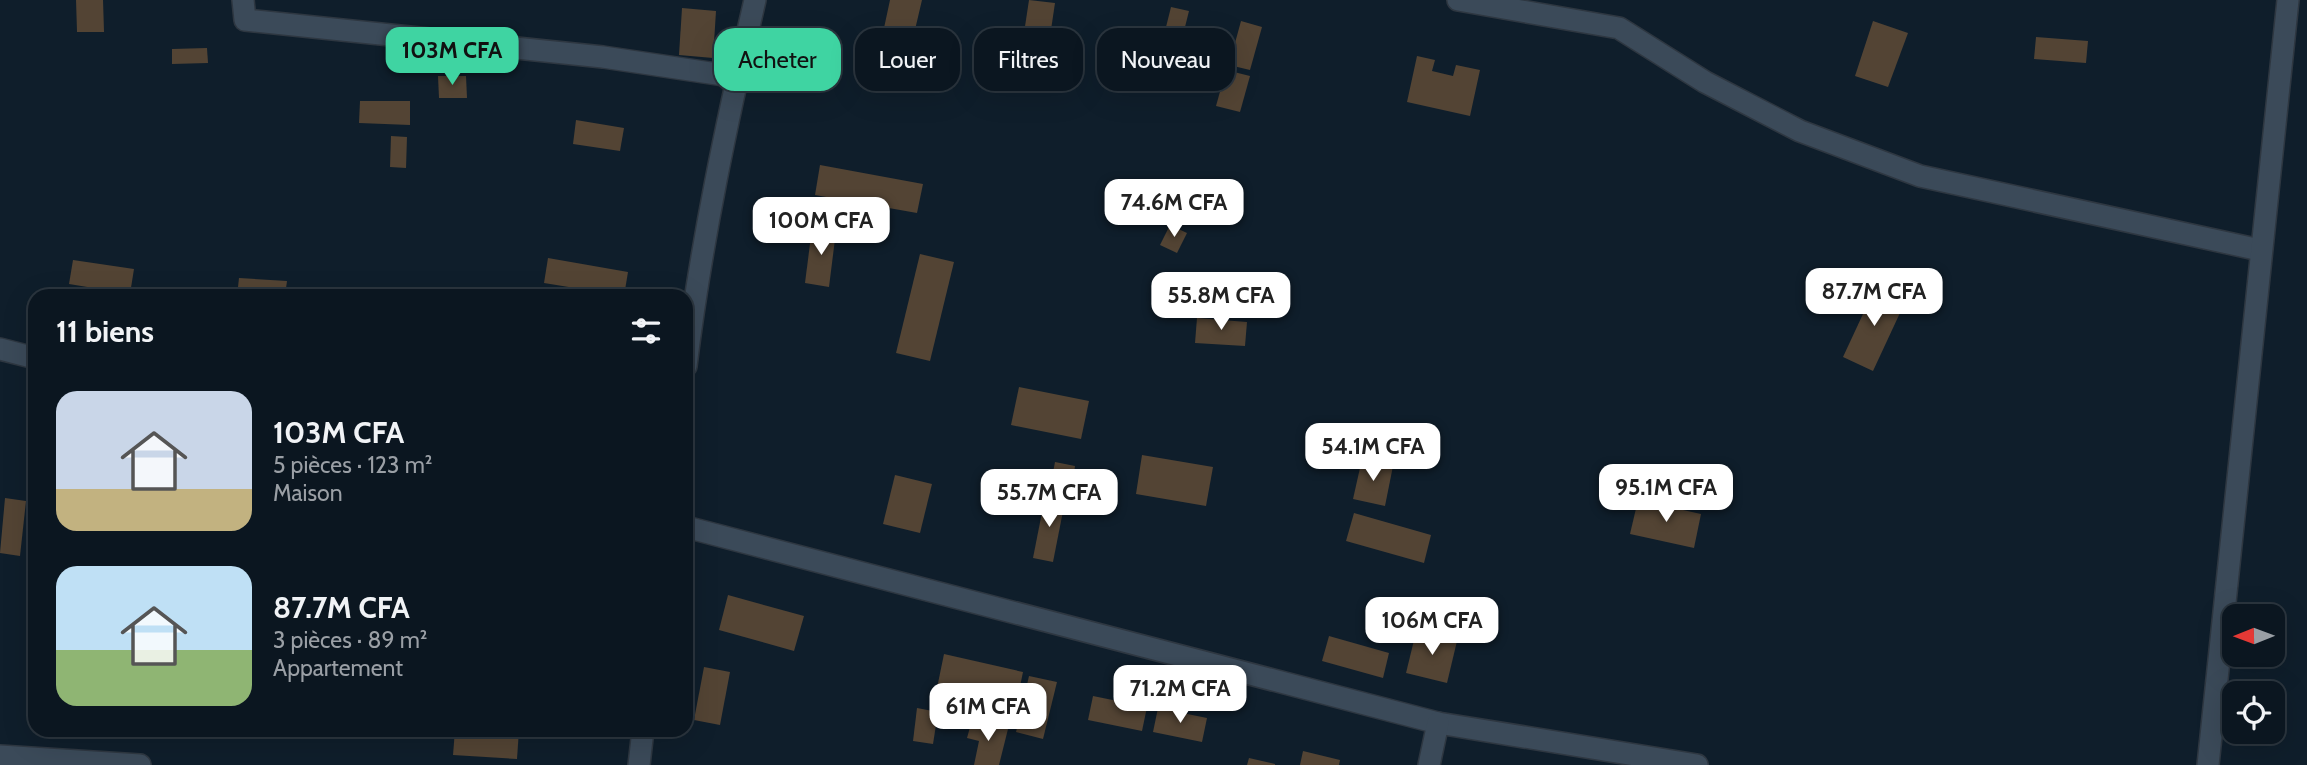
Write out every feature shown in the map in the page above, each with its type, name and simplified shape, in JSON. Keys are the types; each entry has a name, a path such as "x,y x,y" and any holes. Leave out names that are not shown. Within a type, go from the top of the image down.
{"street":[{"path":"243,0 245,20 603,57 714,74"},
{"path":"748,28 755,0"},
{"path":"1458,0 1619,28 1706,82 1800,131 1920,176 2260,250"},
{"path":"2208,765 2288,0"},
{"path":"693,308 734,91"},
{"path":"0,348 28,356"},
{"path":"693,529 1438,723 1697,765"},
{"path":"1429,765 1438,723"},
{"path":"639,765 642,737"},
{"path":"0,756 140,765"}],"building":[{"path":"76,0 103,0 104,32 77,32"},
{"path":"890,0 922,0 915,28 884,28"},
{"path":"1029,0 1055,3 1051,28 1025,28"},
{"path":"1171,7 1189,11 1185,28 1166,27"},
{"path":"682,8 716,11 713,58 679,55"},
{"path":"1241,21 1262,27 1250,70 1235,66 1235,43"},
{"path":"1873,21 1908,33 1888,87 1855,76"},
{"path":"2036,37 2088,41 2086,63 2034,59"},
{"path":"207,48 208,63 172,64 172,49"},
{"path":"1417,56 1435,60 1432,71 1453,76 1456,65 1480,70 1470,116 1407,102"},
{"path":"1235,72 1250,76 1240,112 1216,106 1220,91 1235,91"},
{"path":"438,76 466,76 467,98 439,98"},
{"path":"360,101 410,101 410,125 359,123"},
{"path":"576,120 624,128 620,151 573,144"},
{"path":"391,136 407,137 406,168 390,167"},
{"path":"820,165 923,184 917,213 815,195"},
{"path":"1170,225 1187,233 1177,253 1160,245"},
{"path":"812,228 836,231 829,287 805,283"},
{"path":"920,254 954,262 930,361 896,353"},
{"path":"548,258 628,272 625,289 581,289 544,283"},
{"path":"73,260 134,269 131,289 100,289 69,284"},
{"path":"239,278 287,281 286,289 238,289"},
{"path":"1876,286 1906,300 1873,371 1843,357"},
{"path":"1197,318 1247,322 1245,346 1195,343"},
{"path":"1019,387 1089,401 1081,439 1011,425"},
{"path":"1413,446 1424,448 1420,468 1409,466"},
{"path":"1142,455 1213,467 1206,506 1136,494"},
{"path":"1362,459 1393,466 1385,506 1353,499"},
{"path":"1055,462 1075,466 1071,492 1050,488"},
{"path":"895,475 932,484 920,533 883,524"},
{"path":"1045,497 1065,501 1053,562 1033,558"},
{"path":"5,498 26,501 20,556 0,553"},
{"path":"1638,500 1701,514 1694,548 1630,534"},
{"path":"1354,513 1431,535 1424,563 1346,541"},
{"path":"728,595 804,616 794,651 719,630"},
{"path":"1416,632 1457,641 1447,683 1406,673"},
{"path":"1329,636 1389,653 1383,678 1322,661"},
{"path":"944,654 1023,672 1016,706 937,688"},
{"path":"704,667 730,672 720,725 694,720"},
{"path":"1029,676 1057,682 1043,739 1016,732"},
{"path":"1093,696 1147,707 1142,731 1088,720"},
{"path":"917,708 938,712 933,744 913,741"},
{"path":"1158,708 1207,718 1202,742 1153,732"},
{"path":"972,720 1008,729 999,765 974,765 979,741 967,738"},
{"path":"454,737 519,737 517,759 453,755"},
{"path":"1303,751 1340,760 1339,765 1300,765"},
{"path":"1249,758 1275,764 1275,765 1247,765"}]}
